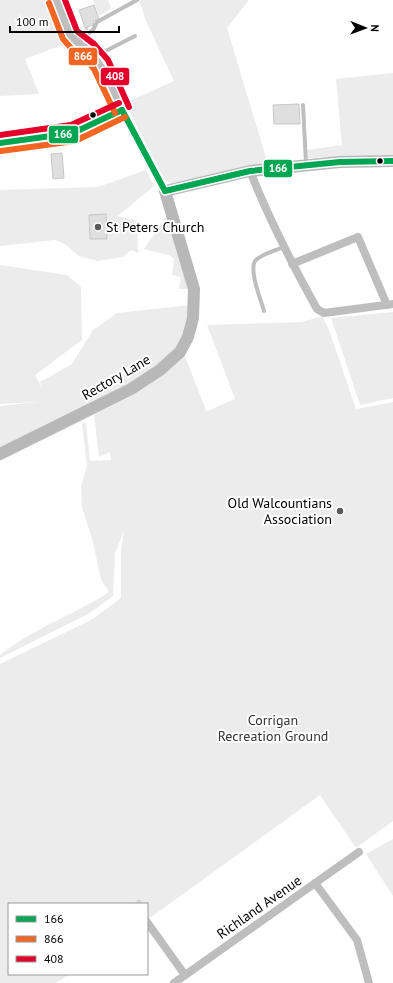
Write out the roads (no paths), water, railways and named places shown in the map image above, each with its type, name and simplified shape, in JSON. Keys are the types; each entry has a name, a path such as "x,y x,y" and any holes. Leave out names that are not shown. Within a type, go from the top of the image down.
{"main road":[{"path":"165,191 250,171 306,164 393,161"},
{"name":"Rectory Lane","path":"0,454 130,389 160,370 180,352 188,337 193,318 194,289 165,191"}],"street":[{"path":"56,0 66,28 76,42 94,57 109,79 122,110 165,191"},
{"path":"0,143 73,134 122,110"},
{"path":"250,171 292,264 320,312 390,305 360,235 292,264"},
{"name":"Richland Avenue","path":"174,983 359,852"},
{"path":"315,883 357,940 369,983"},
{"path":"148,923 185,975"}],"lane":[{"path":"76,42 93,30 97,22 137,0"},
{"path":"94,57 135,36"},
{"path":"302,105 306,164"},
{"path":"264,311 255,280 254,266 256,261 261,257 284,247"}],"place":[{"name":"St Peters Church","path":"98,227"},
{"name":"Old Walcountians Association","path":"340,511"}],"park label":[{"name":"Corrigan Recreation Ground","path":"273,728"}]}
